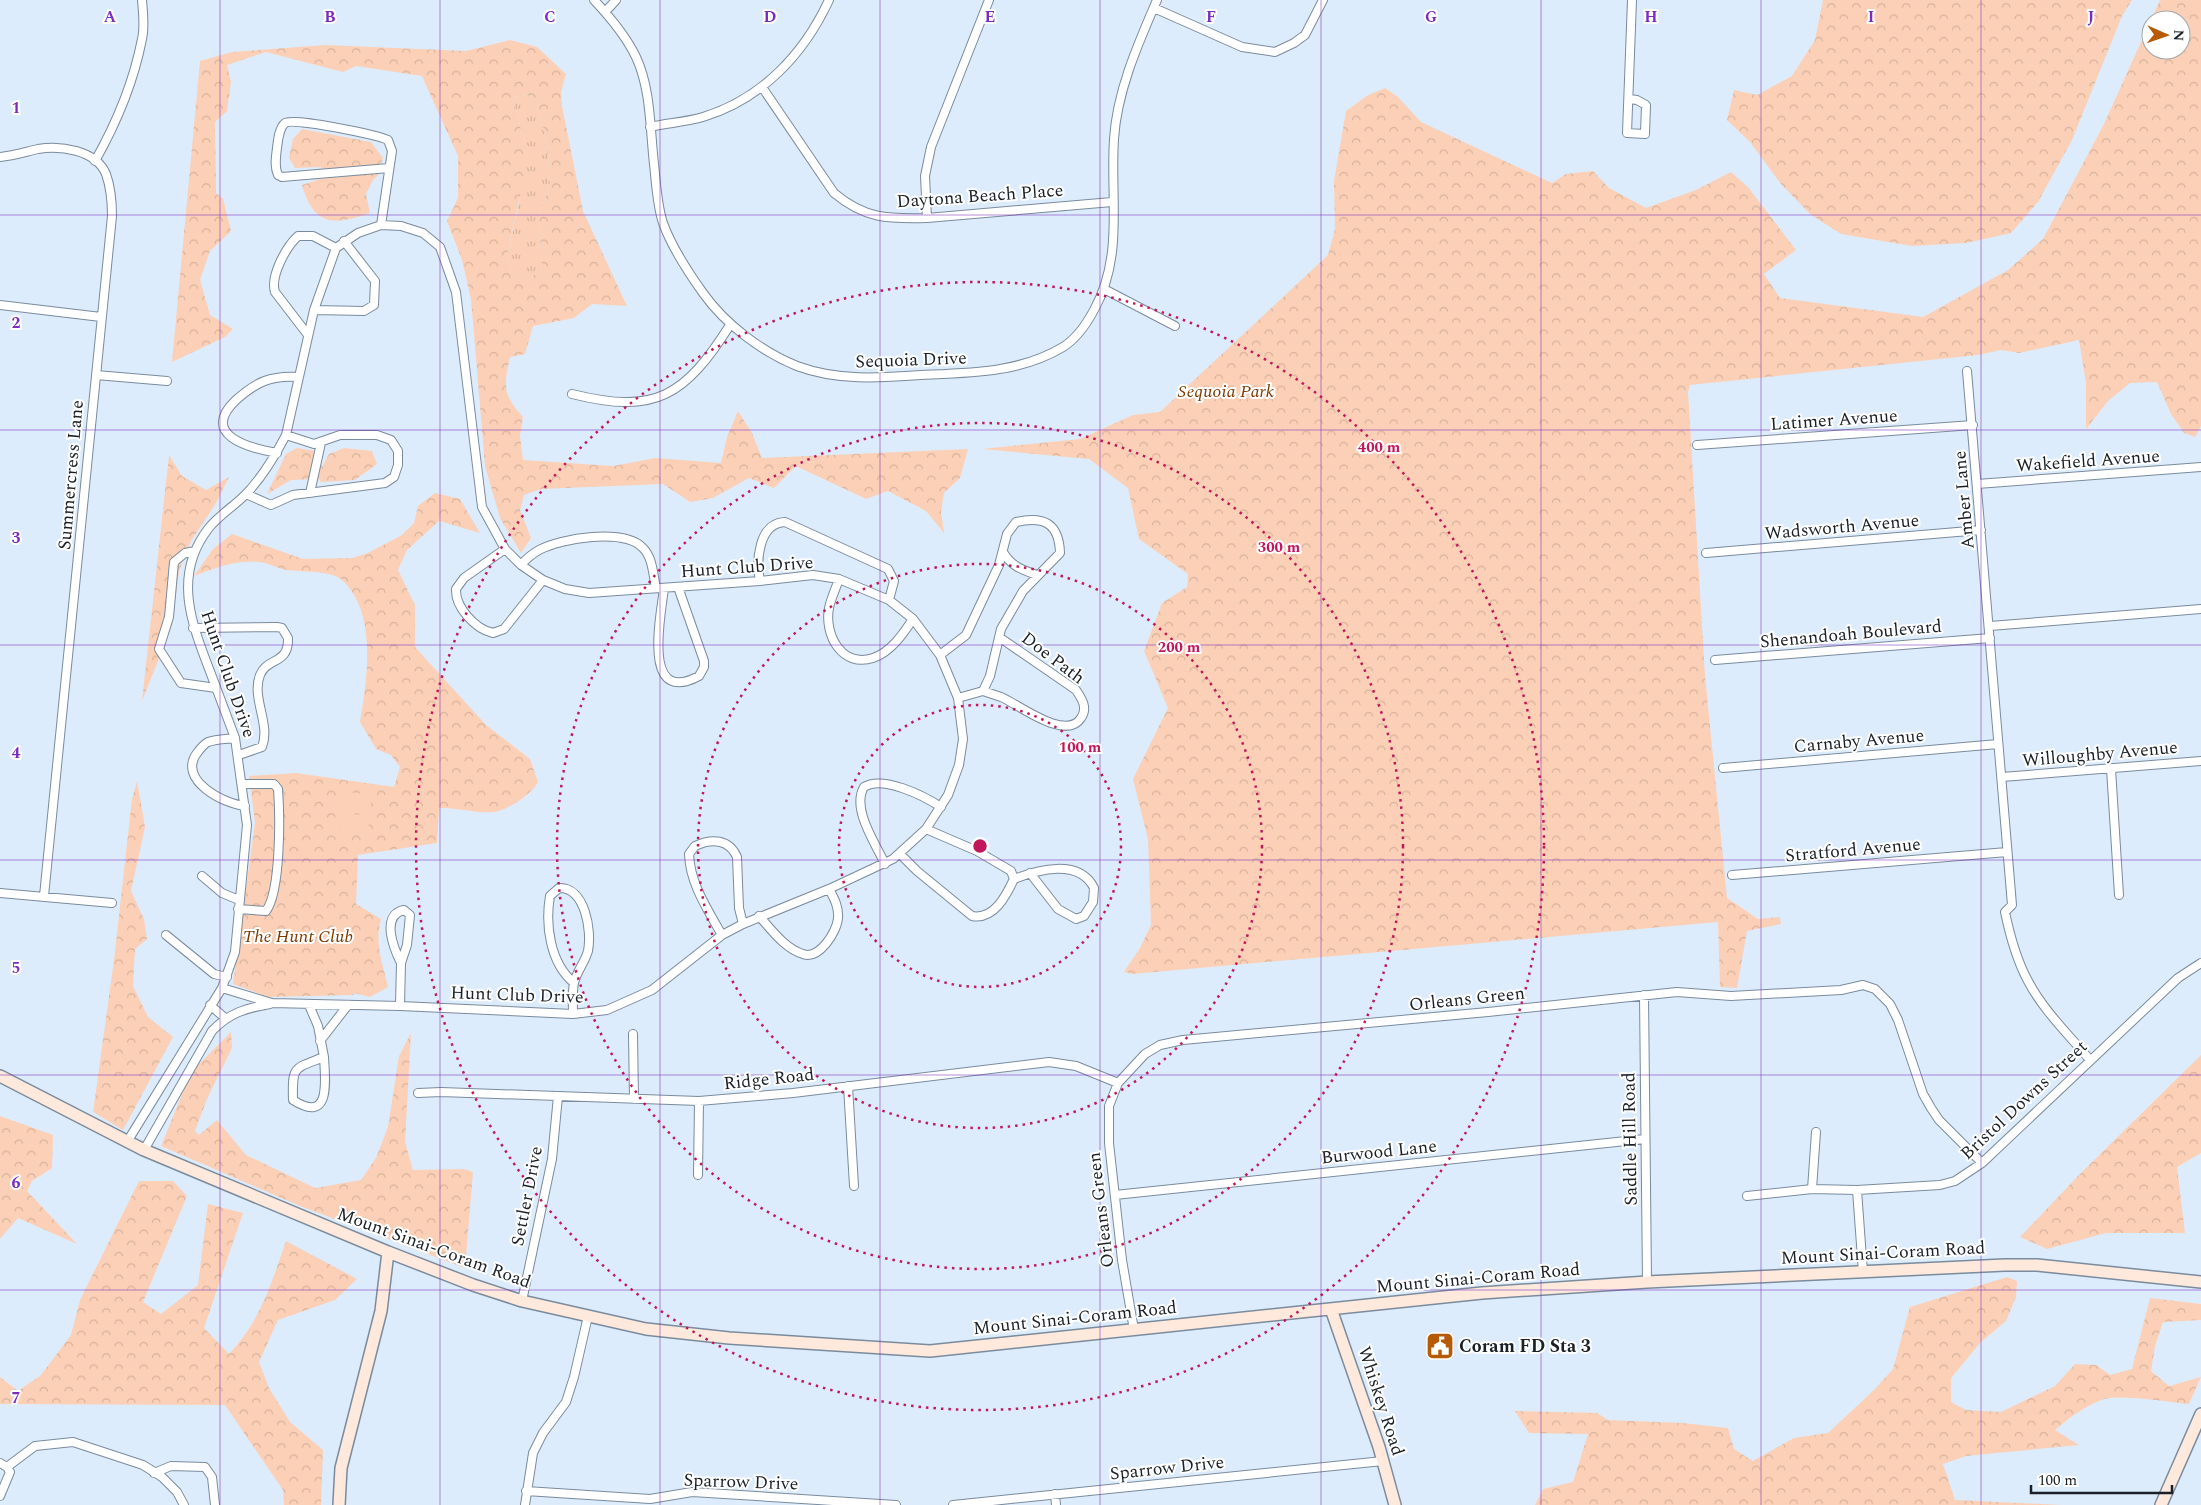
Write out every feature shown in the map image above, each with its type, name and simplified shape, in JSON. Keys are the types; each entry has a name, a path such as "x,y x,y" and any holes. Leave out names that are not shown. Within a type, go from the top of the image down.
{"main road":[{"name":"Mount Sinai-Coram Road","path":"0,1076 144,1150 388,1252 522,1301 646,1329 729,1338 930,1351 1482,1293 1647,1282 2037,1265 2201,1282"},
{"path":"339,1505 342,1468 381,1311 388,1252"},
{"name":"Whiskey Road","path":"1331,1309 1383,1461 1395,1505"},
{"path":"2161,1505 2201,1414"}],"street":[{"path":"0,157 14,156 39,149 68,148 95,161 113,130 139,52 143,24 142,0"},
{"name":"Sequoia Drive","path":"594,0 605,12 636,57 644,82 662,221 684,265 705,296 730,325 771,352 797,366 830,374 869,379 985,372 1022,365 1051,354 1067,345 1082,330 1104,288 1114,254 1112,202 1114,138 1117,111 1126,77 1157,0"},
{"path":"605,12 616,0"},
{"path":"650,126 703,117 732,104 762,87 780,73 799,52 822,16 828,0"},
{"path":"927,218 925,176 931,147 989,0"},
{"path":"1154,8 1242,47 1275,52 1289,46 1305,35 1323,0"},
{"path":"1629,99 1637,100 1646,105 1645,134 1627,133 1632,0"},
{"name":"Daytona Beach Place","path":"762,87 834,193 851,207 878,216 898,219 927,218 1112,202"},
{"path":"381,225 392,151 388,140 304,121 290,120 284,124 281,130 275,169 278,175 282,177 389,168"},
{"name":"Summercress Lane","path":"44,896 112,216 112,195 105,172 95,161"},
{"name":"Hunt Club Drive","path":"127,1142 222,988 235,952 248,825 235,738 193,628 189,608 188,585 195,551 208,528 246,494 277,453 286,435 314,310 336,248 344,241 381,225 401,226 423,233 440,247 456,292 482,507 505,549 521,565 543,580 565,588 589,593 760,581 813,575 839,579 889,600 913,619 940,654 958,698 963,739 959,765 948,795 926,829 900,854 885,864 829,889 759,916 722,935 652,990 608,1010 573,1014 400,1006 272,1003 240,1010 225,1018 212,1031 144,1150"},
{"path":"308,335 275,292 273,286 275,272 291,242 298,236 313,236 336,248"},
{"path":"314,310 364,310 374,304 375,281 344,241"},
{"path":"1104,288 1175,326"},
{"path":"0,305 101,317"},
{"path":"572,394 606,402 631,404 653,400 670,393 698,370 730,325"},
{"name":"Amber Lane","path":"1967,371 1990,638"},
{"path":"96,375 167,381"},
{"path":"277,453 249,448 240,443 222,424 221,418 225,411 244,392 264,380 272,377 298,377"},
{"name":"Latimer Avenue","path":"1697,445 1973,425"},
{"path":"246,494 271,505 286,497 385,483 394,477 398,465 399,456 395,444 391,440 377,435 340,435 322,443 309,443 286,435"},
{"path":"310,493 322,443"},
{"name":"Wakefield Avenue","path":"1977,484 2201,467"},
{"path":"940,654 966,635 998,567 1007,534 1016,522 1035,518 1049,524 1057,532 1060,553 1037,575 1024,591 999,637 990,676 983,692 958,698"},
{"path":"760,581 757,564 764,537 772,525 785,522 888,569 894,580 889,600"},
{"name":"Wadsworth Avenue","path":"1706,553 1981,530"},
{"path":"521,565 530,555 549,546 591,538 618,537 633,542 644,550 650,559 660,588 658,663 660,670 669,680 686,681 698,676 704,667 704,661 678,587"},
{"path":"505,549 464,578 456,589 458,602 466,615 480,627 493,633 504,629 543,580"},
{"path":"195,551 185,553 174,562 168,616 159,649 181,683 216,688"},
{"path":"1003,552 1008,561 1019,569 1037,575"},
{"path":"839,579 829,609 829,621 836,646 850,659 864,660 882,654 900,639 913,619"},
{"path":"1990,626 2201,609"},
{"path":"193,628 277,626 282,628 288,638 285,653 280,660 265,667 259,680 265,737 262,747 239,755"},
{"name":"Doe Path","path":"983,692 1002,697 1058,726 1075,724 1080,720 1084,712 1084,702 1076,690 999,637"},
{"path":"1990,638 2012,906 2005,912 2021,967 2042,1004 2090,1060"},
{"name":"Shenandoah Boulevard","path":"1715,660 1990,638"},
{"path":"235,738 208,742 194,756 193,766 195,776 208,792 221,800 245,806"},
{"name":"Carnaby Avenue","path":"1723,768 1998,744"},
{"name":"Willoughby Avenue","path":"2002,777 2201,761"},
{"path":"2111,769 2119,895"},
{"path":"885,864 862,812 860,799 864,786 873,783 886,784 927,798 940,807"},
{"path":"238,908 266,911 274,893 276,877 278,789 274,784 243,784"},
{"path":"900,854 916,870 972,916 984,915 998,907 1007,895 1014,879 1011,871 1001,864 926,829"},
{"path":"722,935 698,892 693,876 689,854 695,846 719,841 730,845 733,849 737,857 738,901 743,924"},
{"name":"Stratford Avenue","path":"1732,875 2007,852"},
{"path":"1014,879 1030,873 1043,869 1069,871 1081,875 1092,883 1094,888 1093,902 1084,916 1076,919 1058,909 1030,873"},
{"path":"202,876 222,893 239,900"},
{"path":"573,1014 574,983 585,961 588,937 578,895 569,888 559,888 550,896 548,918 550,932 555,955 564,975 574,983"},
{"path":"759,916 785,943 796,951 808,955 815,953 832,935 838,920 836,903 829,889"},
{"path":"0,893 112,903"},
{"path":"400,1006 401,963 409,929 410,915 404,910 395,914 392,923 394,949 401,963"},
{"path":"166,935 214,974 227,978"},
{"name":"Bristol Downs Street","path":"1747,1196 1812,1188 1857,1190 1940,1184 1956,1181 1982,1163 2178,978 2201,963"},
{"name":"Orleans Green","path":"1134,1330 1122,1260 1108,1122 1109,1106 1118,1083 1145,1054 1160,1045 1184,1040 1488,1012 1677,992 1731,996 1841,990 1863,985 1875,989 1884,996 1898,1020 1923,1094 1939,1120 1982,1163"},
{"name":"Hunt Club Drive","path":"222,988 272,1003"},
{"name":"Saddle Hill Road","path":"1644,995 1647,1282"},
{"path":"309,1004 324,1057 325,1095 321,1104 317,1106 299,1104 293,1100 294,1071 299,1066 324,1057"},
{"path":"210,1005 225,1018"},
{"path":"320,1041 348,1005"},
{"path":"633,1034 634,1099"},
{"name":"Ridge Road","path":"418,1093 441,1092 699,1101 848,1086 1049,1062 1076,1066 1118,1083"},
{"path":"848,1086 854,1186"},
{"name":"Settler Drive","path":"522,1301 552,1158 558,1096"},
{"path":"698,1175 699,1101"},
{"path":"1812,1188 1816,1132"},
{"name":"Burwood Lane","path":"1115,1194 1645,1139"},
{"path":"1857,1190 1863,1272"},
{"path":"525,1505 533,1453 543,1433 566,1402 574,1377 588,1316"},
{"path":"0,1496 10,1472 4,1465 35,1446 73,1442 142,1465 154,1472 177,1492 184,1505"},
{"name":"Sparrow Drive","path":"953,1505 1383,1461"},
{"path":"154,1472 171,1466 205,1467 212,1477 215,1505"},
{"name":"Sparrow Drive","path":"526,1491 650,1499 692,1492 896,1505"},
{"path":"1055,1494 1056,1505"}],"green space":[{"path":"1823,0 2132,0 2122,16 2072,140 2038,202 2011,233 1966,243 1912,246 1841,234 1810,214 1781,184 1750,142 1727,120 1734,90 1757,95 1792,76 1815,40"},
{"name":"Sequoia Park","path":"2160,0 2201,0 2201,426 2195,437 2184,433 2171,414 2157,382 2130,383 2108,401 2086,429 2086,383 2079,340 2019,353 2001,350 1978,355 1690,385 1688,392 1705,676 1727,898 1758,919 1780,917 1781,924 1747,931 1737,988 1720,987 1718,922 1132,974 1124,972 1140,948 1151,925 1148,839 1133,779 1168,708 1144,651 1162,603 1187,587 1188,574 1139,539 1128,488 1089,459 982,449 1080,439 1133,415 1160,412 1328,255 1335,229 1334,181 1346,111 1368,95 1385,88 1398,97 1421,122 1552,183 1566,174 1593,171 1609,188 1646,208 1696,190 1731,172 1748,187 1796,250 1764,274 1780,298 1923,317 2008,270 2043,239 2104,124 2141,42 2141,60 2191,60 2191,10 2155,10"},
{"path":"510,40 537,47 566,74 561,92 562,106 583,211 627,306 592,304 574,318 533,326 525,354 510,357 506,389 511,402 523,417 520,436 523,460 613,466 656,458 721,463 727,437 738,411 752,433 762,458 968,449 960,478 944,493 941,512 944,533 926,511 888,491 866,499 796,466 774,488 749,478 713,498 690,502 663,484 541,489 524,495 520,510 531,538 521,553 500,518 485,466 471,299 462,260 447,221 458,198 458,156 422,76 356,66 343,72 266,52 227,65 231,82 227,111 215,122 216,193 223,199 231,231 210,251 200,280 210,315 233,329 225,337 172,362 200,61 232,52 326,45 466,51","holes":["528,95 533,99 543,126 550,185 539,216 542,271 528,278 510,269 507,255 526,169 525,146 513,97"]},
{"path":"528,95 533,99 543,126 550,185 539,216 542,271 528,278 510,269 507,255 519,204 525,146 513,97"},
{"path":"302,129 371,142 383,158 378,175 373,180 366,194 370,213 335,221 319,215 312,208 302,185 323,178 321,167 295,168 289,158 293,139"},
{"path":"297,448 316,451 322,467 329,454 344,448 372,451 377,464 355,480 321,482 319,479 291,480 267,494 286,454"},
{"path":"169,455 182,476 206,490 229,477 216,503 191,541 179,571 172,626 142,701"},
{"name":"The Hunt Club","path":"435,493 460,499 480,533 439,521 407,550 398,570 415,605 415,647 486,725 530,759 538,782 525,797 500,811 482,812 439,808 437,843 358,855 356,904 381,919 378,937 388,987 370,997 354,993 354,995 268,997 233,984 255,823 249,776 296,773 394,787 400,767 391,755 376,749 360,722 367,667 365,628 361,610 353,594 342,580 331,574 286,570 261,562 240,562 225,565 194,576 213,549 232,534 303,559 352,558 368,553 402,535 414,523 418,506"},
{"path":"137,781 145,827 131,891 144,919 147,939 135,949 133,986 148,1017 173,1037 123,1130 93,1112 114,960 132,799"},
{"path":"338,791 372,795 370,811 336,807"},
{"path":"336,812 370,816 368,832 334,828"},
{"path":"231,1032 232,1048 207,1099 195,1131 199,1135 217,1120 246,1155 315,1188 361,1180 376,1158 388,1127 399,1056 411,1033 405,1142 413,1170 464,1169 473,1172 465,1268 300,1206 161,1146 191,1072"},
{"path":"2201,1055 2201,1153 2177,1167 2185,1233 2106,1233 2047,1249 2020,1237 2078,1176"},
{"path":"0,1116 53,1135 52,1168 32,1181 27,1191 77,1244 18,1218 0,1239"},
{"path":"139,1181 173,1181 187,1196 143,1302 161,1314 198,1285 208,1204 243,1213 204,1328 229,1354 240,1342 257,1315 270,1286 286,1241 357,1279 335,1300 278,1320 259,1362 269,1388 290,1422 323,1450 321,1505 284,1505 283,1490 225,1405 0,1404 0,1377 18,1391 41,1375 71,1335 80,1300"},
{"path":"2007,1277 2017,1281 2016,1297 2006,1321 1981,1342 1951,1378 1951,1402 1966,1410 2001,1412 2055,1386 2075,1364 2096,1365 2110,1375 2132,1369 2150,1298 2201,1304 2201,1320 2163,1322 2155,1346 2151,1371 2169,1386 2201,1377 2189,1404 2121,1397 2104,1399 2078,1412 2055,1430 2079,1445 1966,1456 1943,1464 1955,1500 2062,1505 1535,1505 1543,1489 1573,1482 1588,1434 1529,1433 1515,1411 1597,1413 1608,1420 1683,1423 1728,1428 1734,1449 1753,1461 1794,1438 1828,1433 1874,1390 1893,1369 1910,1307"}],"place":[{"name":"Coram FD Sta 3","path":"1440,1346"}]}
